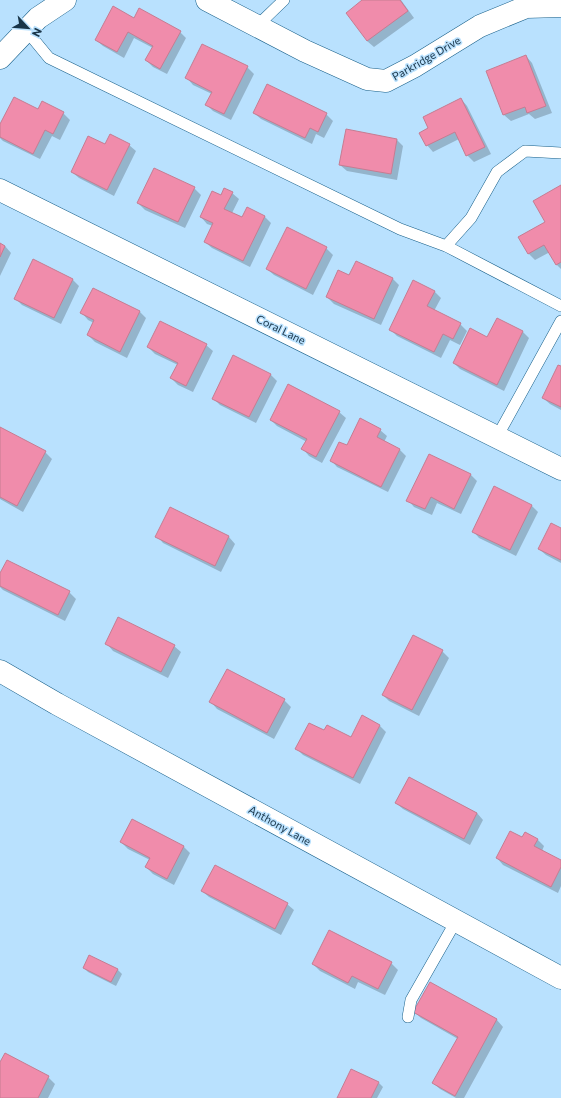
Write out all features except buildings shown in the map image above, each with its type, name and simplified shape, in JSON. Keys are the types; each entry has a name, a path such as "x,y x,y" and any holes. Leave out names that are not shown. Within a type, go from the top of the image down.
{"street":[{"path":"0,58 38,18 65,0"},
{"name":"Parkridge Drive","path":"207,0 305,51 367,79 386,81 415,66 480,26 526,7 561,6"},
{"name":"Coral Lane","path":"0,190 561,469"},
{"name":"Anthony Lane","path":"0,671 561,978"}],"lane":[{"path":"257,26 284,0"},
{"path":"26,30 49,58 400,229 446,246 561,306"},
{"path":"446,246 471,218 497,172 525,151 561,153"},
{"path":"497,437 561,321"},
{"path":"408,1017 411,1000 456,921"}]}
